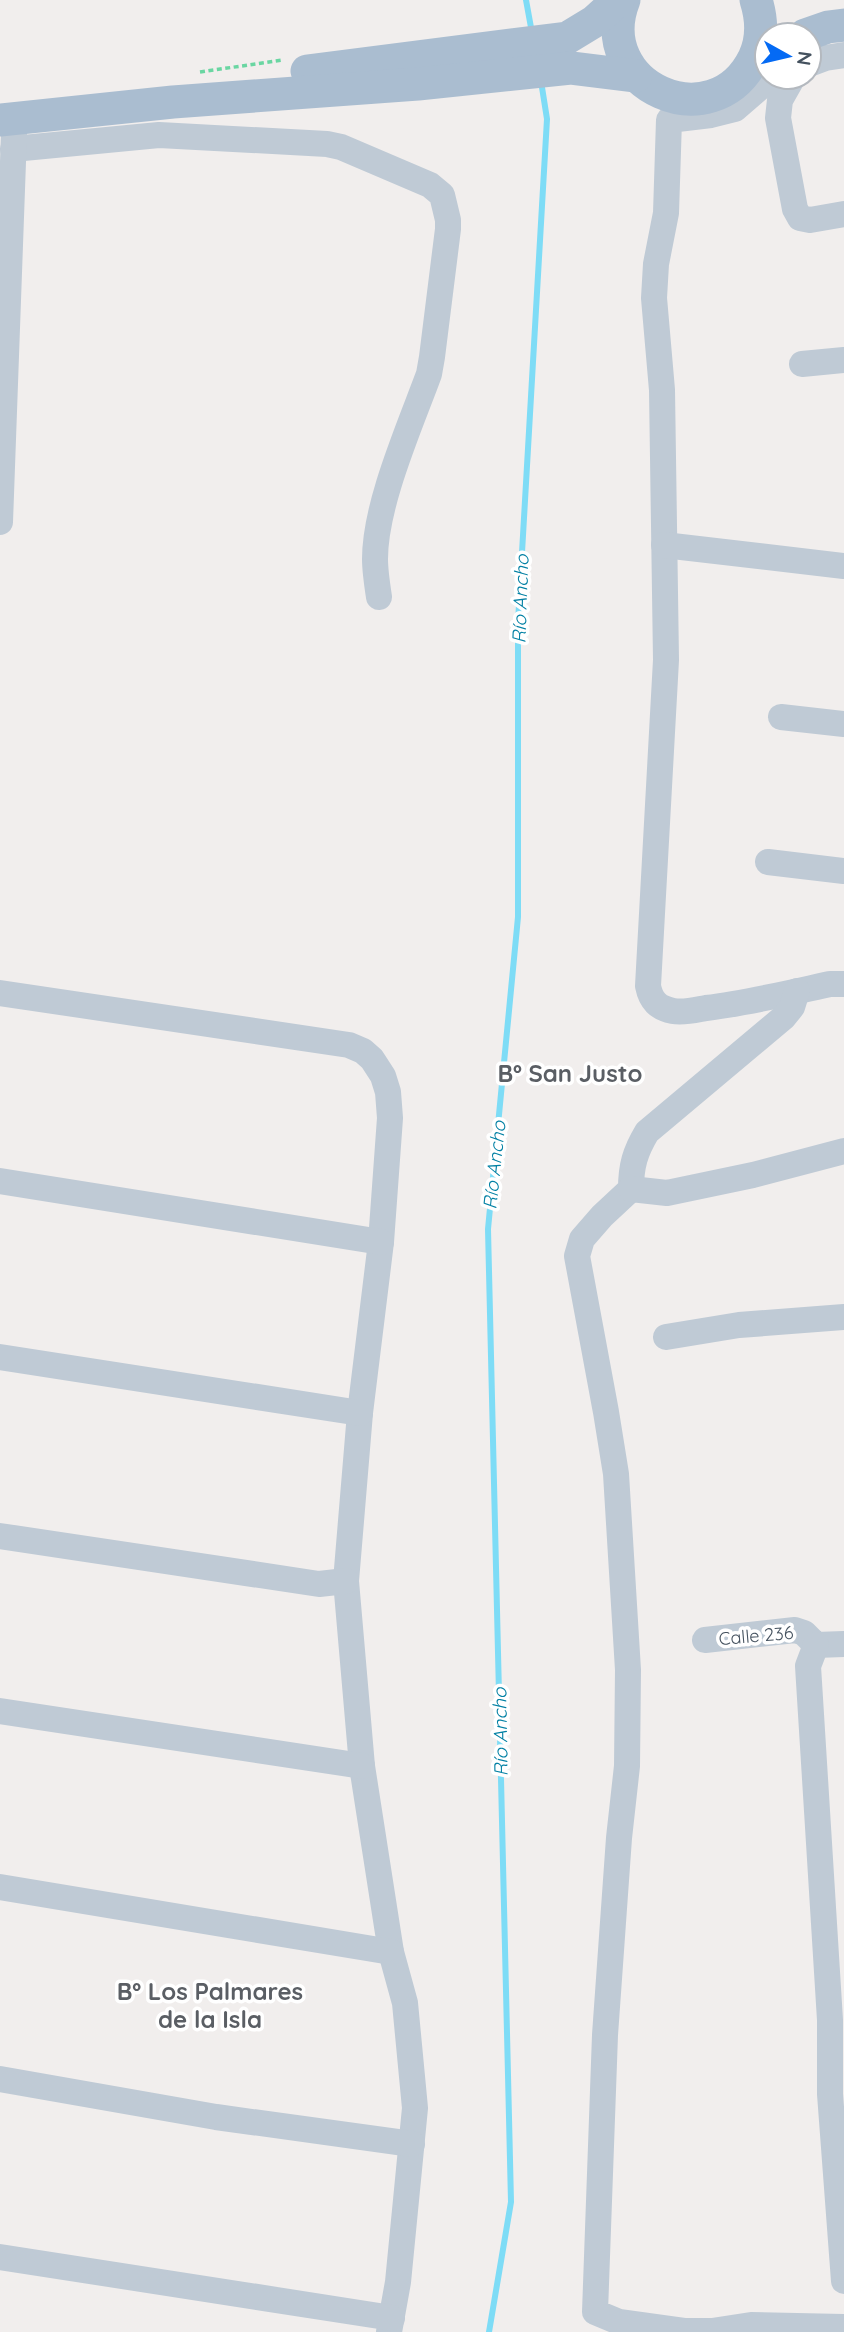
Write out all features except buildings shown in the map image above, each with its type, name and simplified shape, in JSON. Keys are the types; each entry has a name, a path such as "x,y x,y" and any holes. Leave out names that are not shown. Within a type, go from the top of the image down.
{"main road":[{"path":"569,53 595,21 618,0"},
{"path":"624,0 619,11 618,34 623,57 636,76 653,90 672,98 694,100 715,95 753,73"},
{"path":"756,0 760,21"},
{"path":"9,129 173,102 569,53 636,76"}],"street":[{"path":"823,54 825,58 844,55"},
{"path":"753,82 736,109 711,116 669,120 666,214 658,251 654,298 662,390 666,660 648,975 650,997 665,1008 686,1011 844,984"},
{"path":"785,91 780,100 778,118 795,209 800,218 810,220 844,215"},
{"path":"0,522 9,129 327,144 406,173 430,185 442,195 446,206 448,229 432,357 429,373 390,481 379,530 375,558 379,597"},
{"path":"802,364 844,360"},
{"path":"664,545 844,566"},
{"path":"782,717 844,724"},
{"path":"768,862 844,871"},
{"path":"797,991 792,1007 784,1017 647,1132 635,1151 631,1167 631,1189 582,1239 577,1256 615,1474 628,1670 627,1766 619,1838 606,2035 595,2312 619,2322 673,2330 712,2331 751,2325 844,2327"},
{"path":"0,993 349,1045 363,1051 383,1076 388,1092 390,1118 381,1242 360,1413 346,1581 362,1766 391,1952 405,2003 415,2108 398,2282 390,2325 0,2257"},
{"path":"631,1189 667,1193 753,1175 844,1151"},
{"path":"0,1181 381,1242"},
{"path":"666,1337 739,1325 844,1317"},
{"path":"0,1357 360,1413"},
{"path":"0,1536 318,1584 346,1581"},
{"name":"Calle 236","path":"705,1640 796,1630 804,1633 816,1644 844,1644"},
{"path":"816,1644 808,1666 837,2020 830,2094 844,2281"},
{"path":"0,1711 341,1765 362,1766"},
{"path":"0,1887 391,1952"},
{"path":"0,2079 216,2117 412,2144"}],"path":[{"path":"193,73 288,60"}],"waterway":[{"name":"Río Ancho","path":"526,0 532,33"},
{"name":"Río Ancho","path":"489,2332 511,2202 488,1229 518,917 518,622 547,119 541,81"}],"district":[{"name":"Bº San Justo","path":"570,1074"},
{"name":"Bº Los Palmares de la Isla","path":"210,2006"}]}
